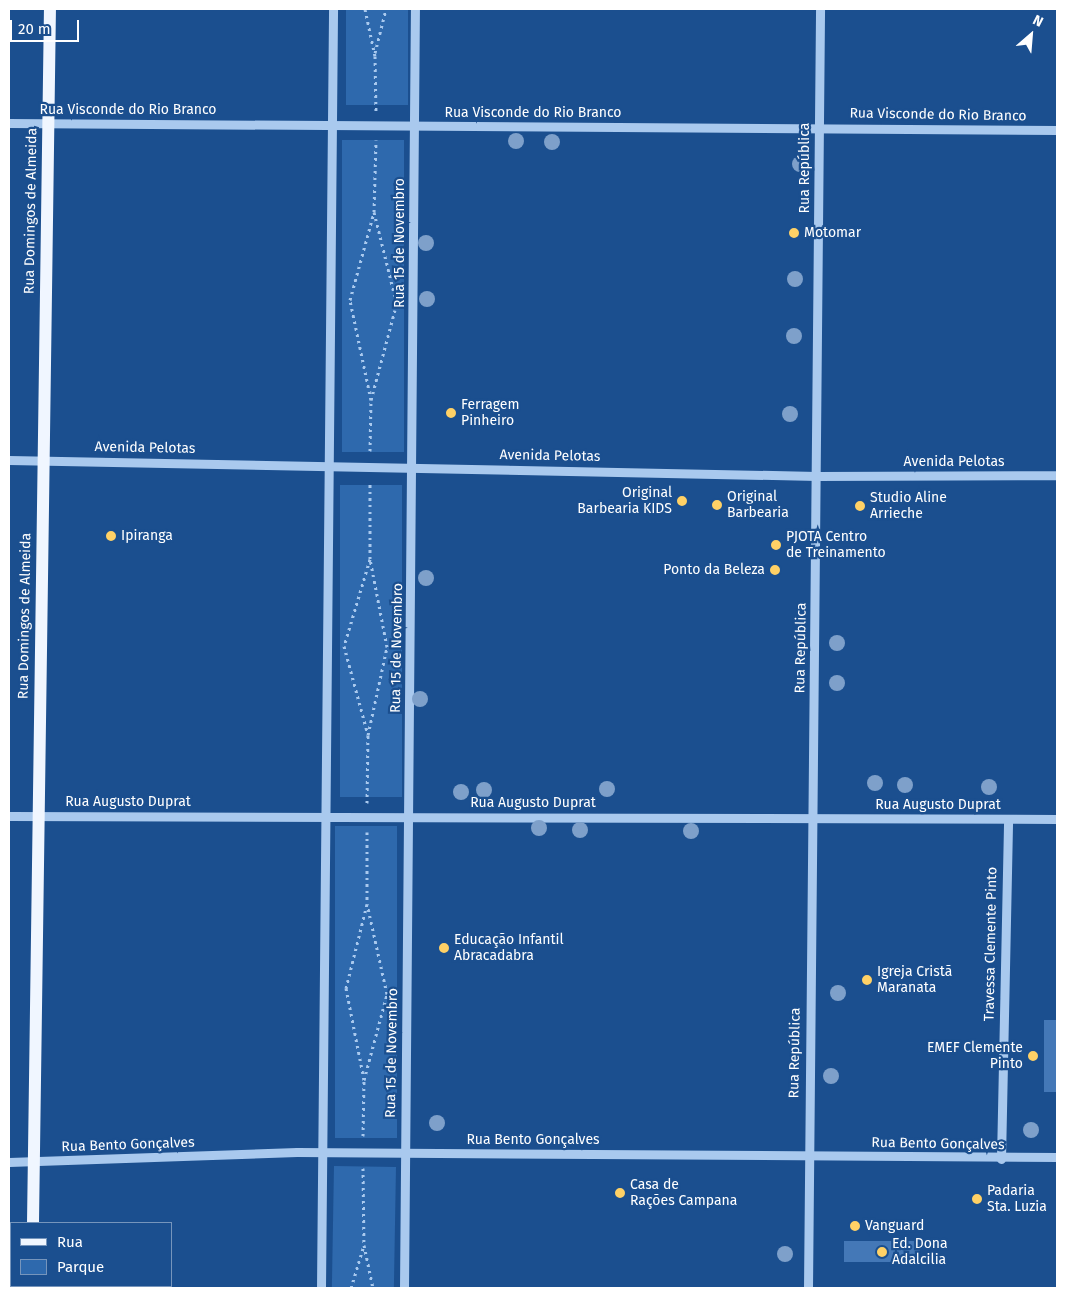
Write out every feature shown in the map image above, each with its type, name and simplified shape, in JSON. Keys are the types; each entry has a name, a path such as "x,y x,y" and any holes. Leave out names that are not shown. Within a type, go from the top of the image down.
{"main road":[{"name":"Rua Domingos de Almeida","path":"33,1222 42,460 50,9"}],"street":[{"path":"322,1288 332,9"},
{"name":"Rua 15 de Novembro","path":"404,1288 404,1153 410,816 415,9"},
{"name":"Rua República","path":"808,1288 820,9"},
{"name":"Rua Visconde do Rio Branco","path":"9,123 1057,130"},
{"name":"Avenida Pelotas","path":"9,460 817,476 1057,475"},
{"name":"Rua Augusto Duprat","path":"9,816 1057,819"},
{"name":"Travessa Clemente Pinto","path":"1001,1159 1008,819"},
{"name":"Rua Bento Gonçalves","path":"9,1162 322,1153 1001,1159 1057,1157"}],"path":[{"path":"365,9 375,56 386,9"},
{"path":"364,1080 387,994 367,904 367,816 368,735 387,648 370,559 371,400 350,300 374,212 397,303 371,400"},
{"path":"368,735 344,646 370,559"},
{"path":"367,904 346,988 364,1080 364,1245 373,1288"},
{"path":"351,1288 364,1245"}],"green space":[{"path":"346,9 408,9 408,105 346,105"},
{"path":"342,140 404,140 404,452 342,452"},
{"path":"340,485 402,485 402,797 340,797"},
{"path":"335,826 397,826 397,1138 335,1138"},
{"path":"334,1166 396,1167 394,1288 332,1288"}],"building":[{"path":"1044,1020 1057,1020 1057,1092 1044,1092"},
{"name":"Ed. Dona Adalcilia","path":"844,1241 920,1241 920,1262 844,1262"}],"place":[{"name":"Motomar","path":"794,233"},
{"name":"Ferragem Pinheiro","path":"451,413"},
{"name":"Original Barbearia KIDS","path":"682,501"},
{"name":"Original Barbearia","path":"717,505"},
{"name":"Studio Aline Arrieche","path":"860,506"},
{"name":"Ipiranga","path":"111,536"},
{"name":"PJOTA Centro de Treinamento","path":"776,545"},
{"name":"Ponto da Beleza","path":"775,570"},
{"name":"Educação Infantil Abracadabra","path":"444,948"},
{"name":"Igreja Cristã Maranata","path":"867,980"},
{"name":"EMEF Clemente Pinto","path":"1033,1056"},
{"name":"Casa de Rações Campana","path":"620,1193"},
{"name":"Padaria Sta. Luzia","path":"977,1199"},
{"name":"Vanguard","path":"855,1226"},
{"name":"Ed. Dona Adalcilia","path":"882,1252"}]}
